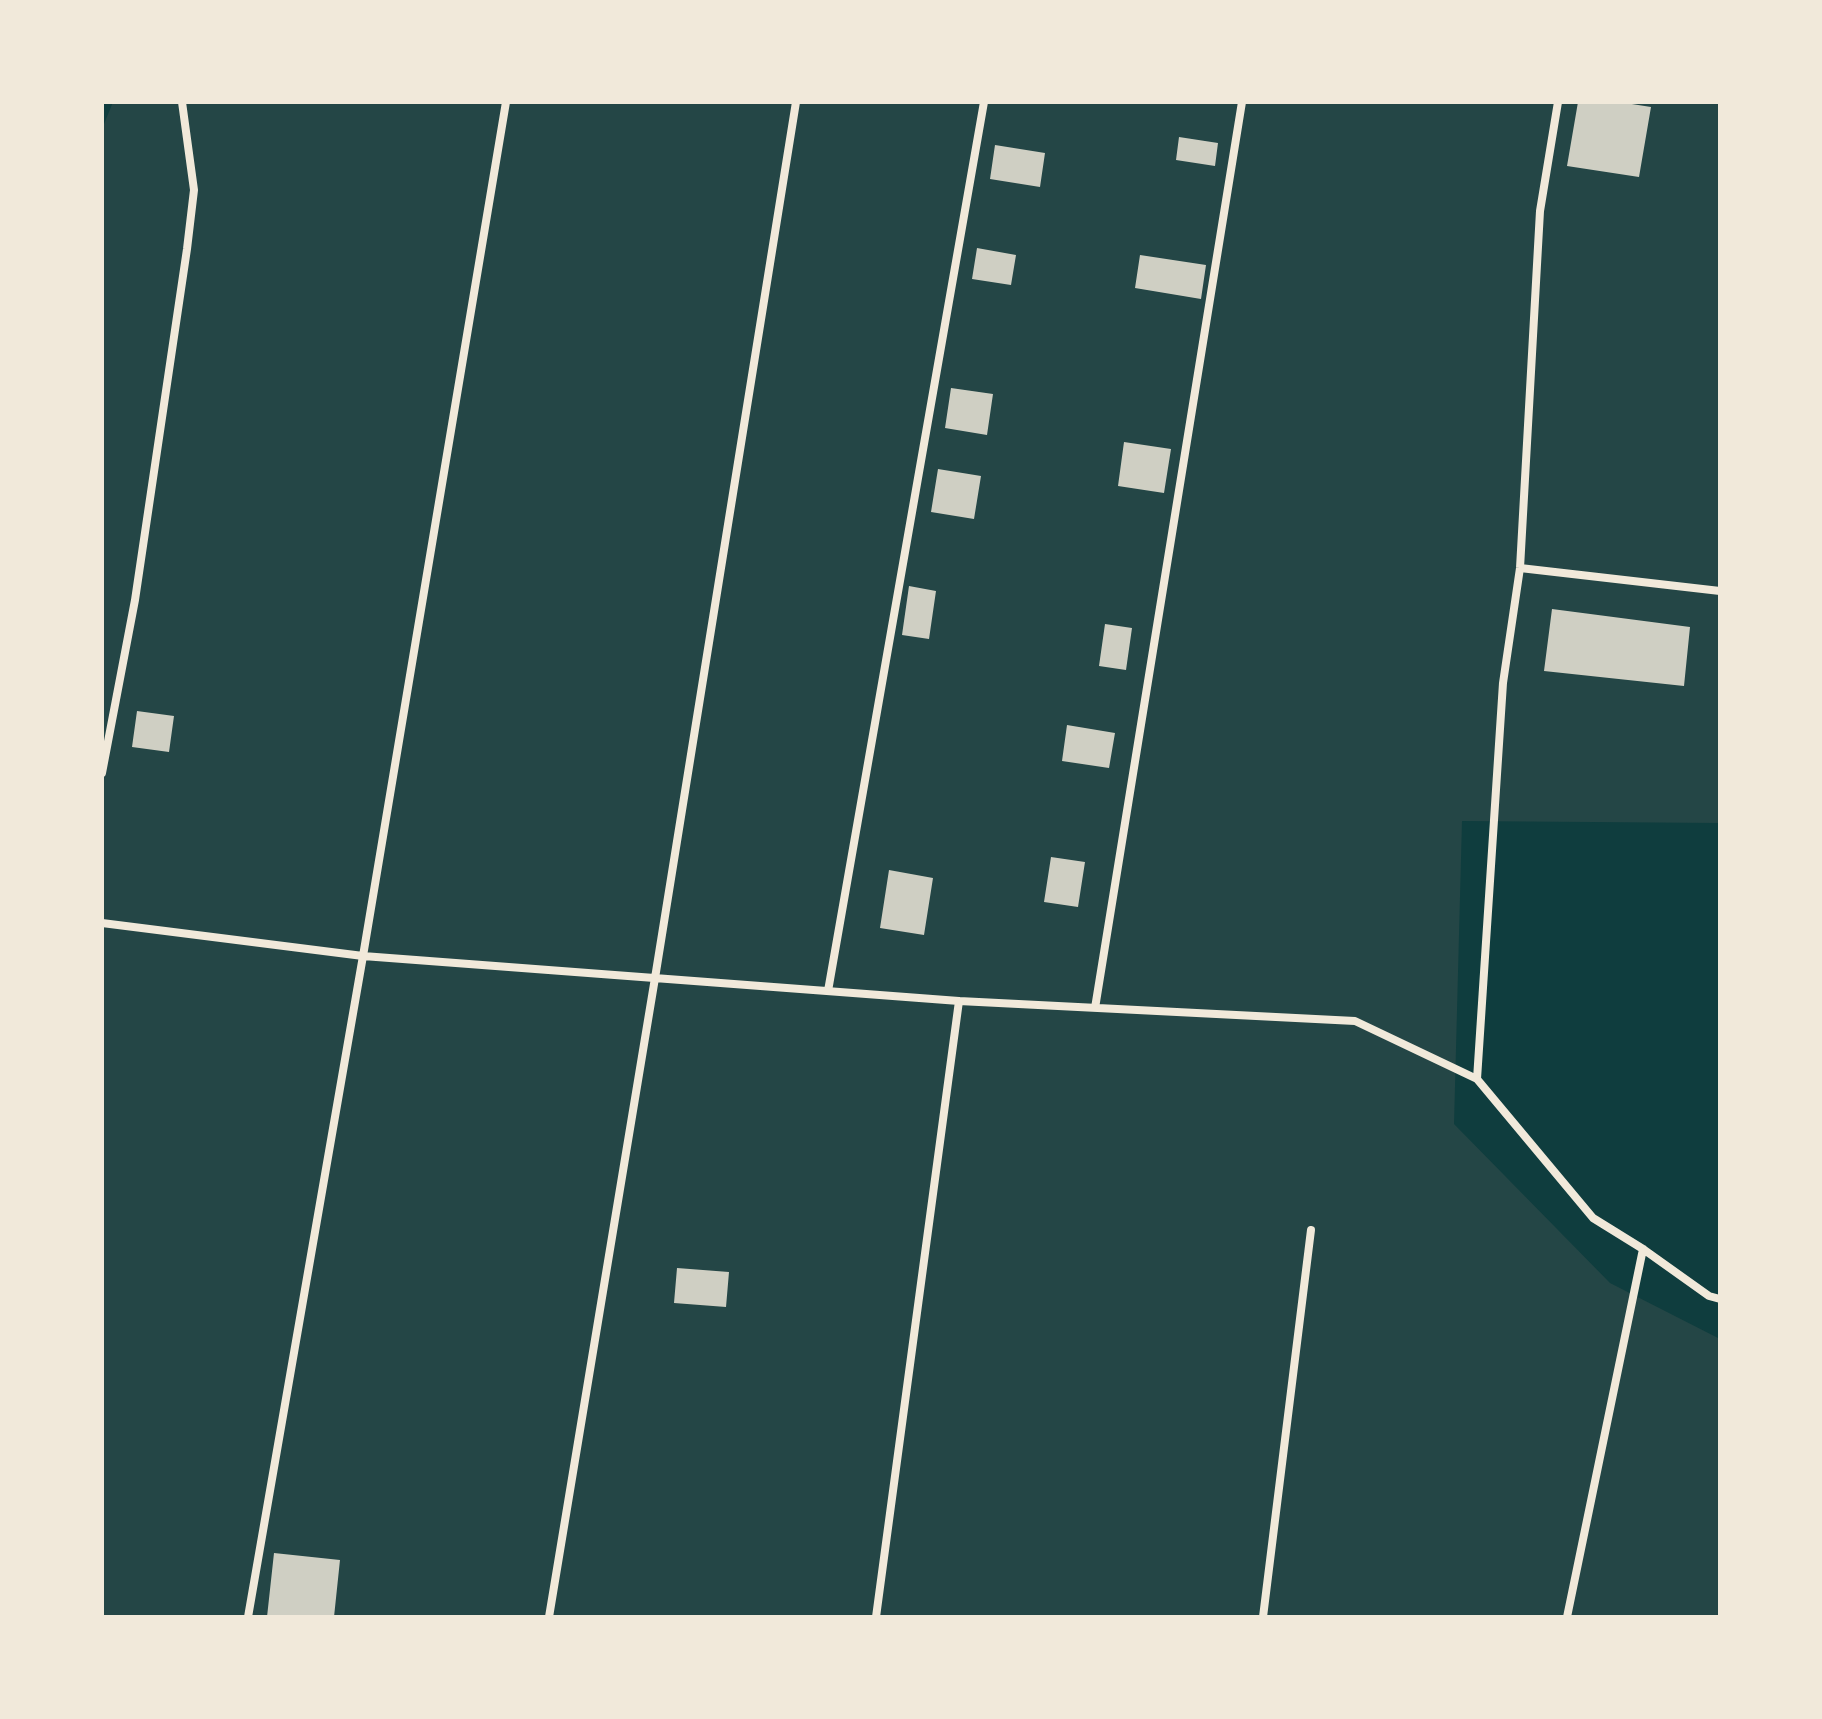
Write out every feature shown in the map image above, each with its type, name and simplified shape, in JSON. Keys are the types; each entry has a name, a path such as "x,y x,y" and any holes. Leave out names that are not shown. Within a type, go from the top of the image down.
{"street":[{"path":"102,773 135,600 187,249 194,190 182,102"},
{"path":"248,1617 506,102"},
{"path":"549,1617 796,102"},
{"path":"828,991 984,102"},
{"path":"1095,1008 1242,102"},
{"path":"1477,1079 1503,683 1520,568 1540,211 1558,102"},
{"path":"1520,568 1720,591"},
{"path":"102,923 363,956 959,1001 1355,1021 1477,1079 1593,1218 1709,1296 1720,1299"},
{"path":"876,1617 959,1001"},
{"path":"1263,1617 1311,1230"},
{"path":"1567,1617 1643,1249"}],"shaded area":[{"path":"113,102 1720,102 1720,823 1462,821 1454,1124 1610,1283 1720,1339 1720,1617 102,1617 102,129"}],"building":[{"path":"1578,102 1619,102 1651,107 1639,177 1567,166"},
{"path":"1179,137 1218,143 1215,166 1176,160"},
{"path":"995,145 1045,153 1040,187 990,179"},
{"path":"977,248 1016,255 1011,285 972,279"},
{"path":"1140,255 1206,265 1201,299 1135,288"},
{"path":"951,388 993,394 987,435 945,428"},
{"path":"1124,442 1171,449 1164,493 1118,486"},
{"path":"938,469 981,476 974,519 931,512"},
{"path":"909,586 936,591 929,639 902,635"},
{"path":"1552,609 1690,627 1684,686 1544,671"},
{"path":"1105,624 1132,628 1126,670 1099,666"},
{"path":"137,711 174,716 169,752 132,747"},
{"path":"1067,725 1115,733 1109,768 1062,761"},
{"path":"1051,857 1085,862 1078,907 1044,902"},
{"path":"889,870 933,878 924,935 880,928"},
{"path":"677,1268 729,1272 726,1307 674,1303"},
{"path":"274,1553 340,1560 334,1617 267,1617"}]}
